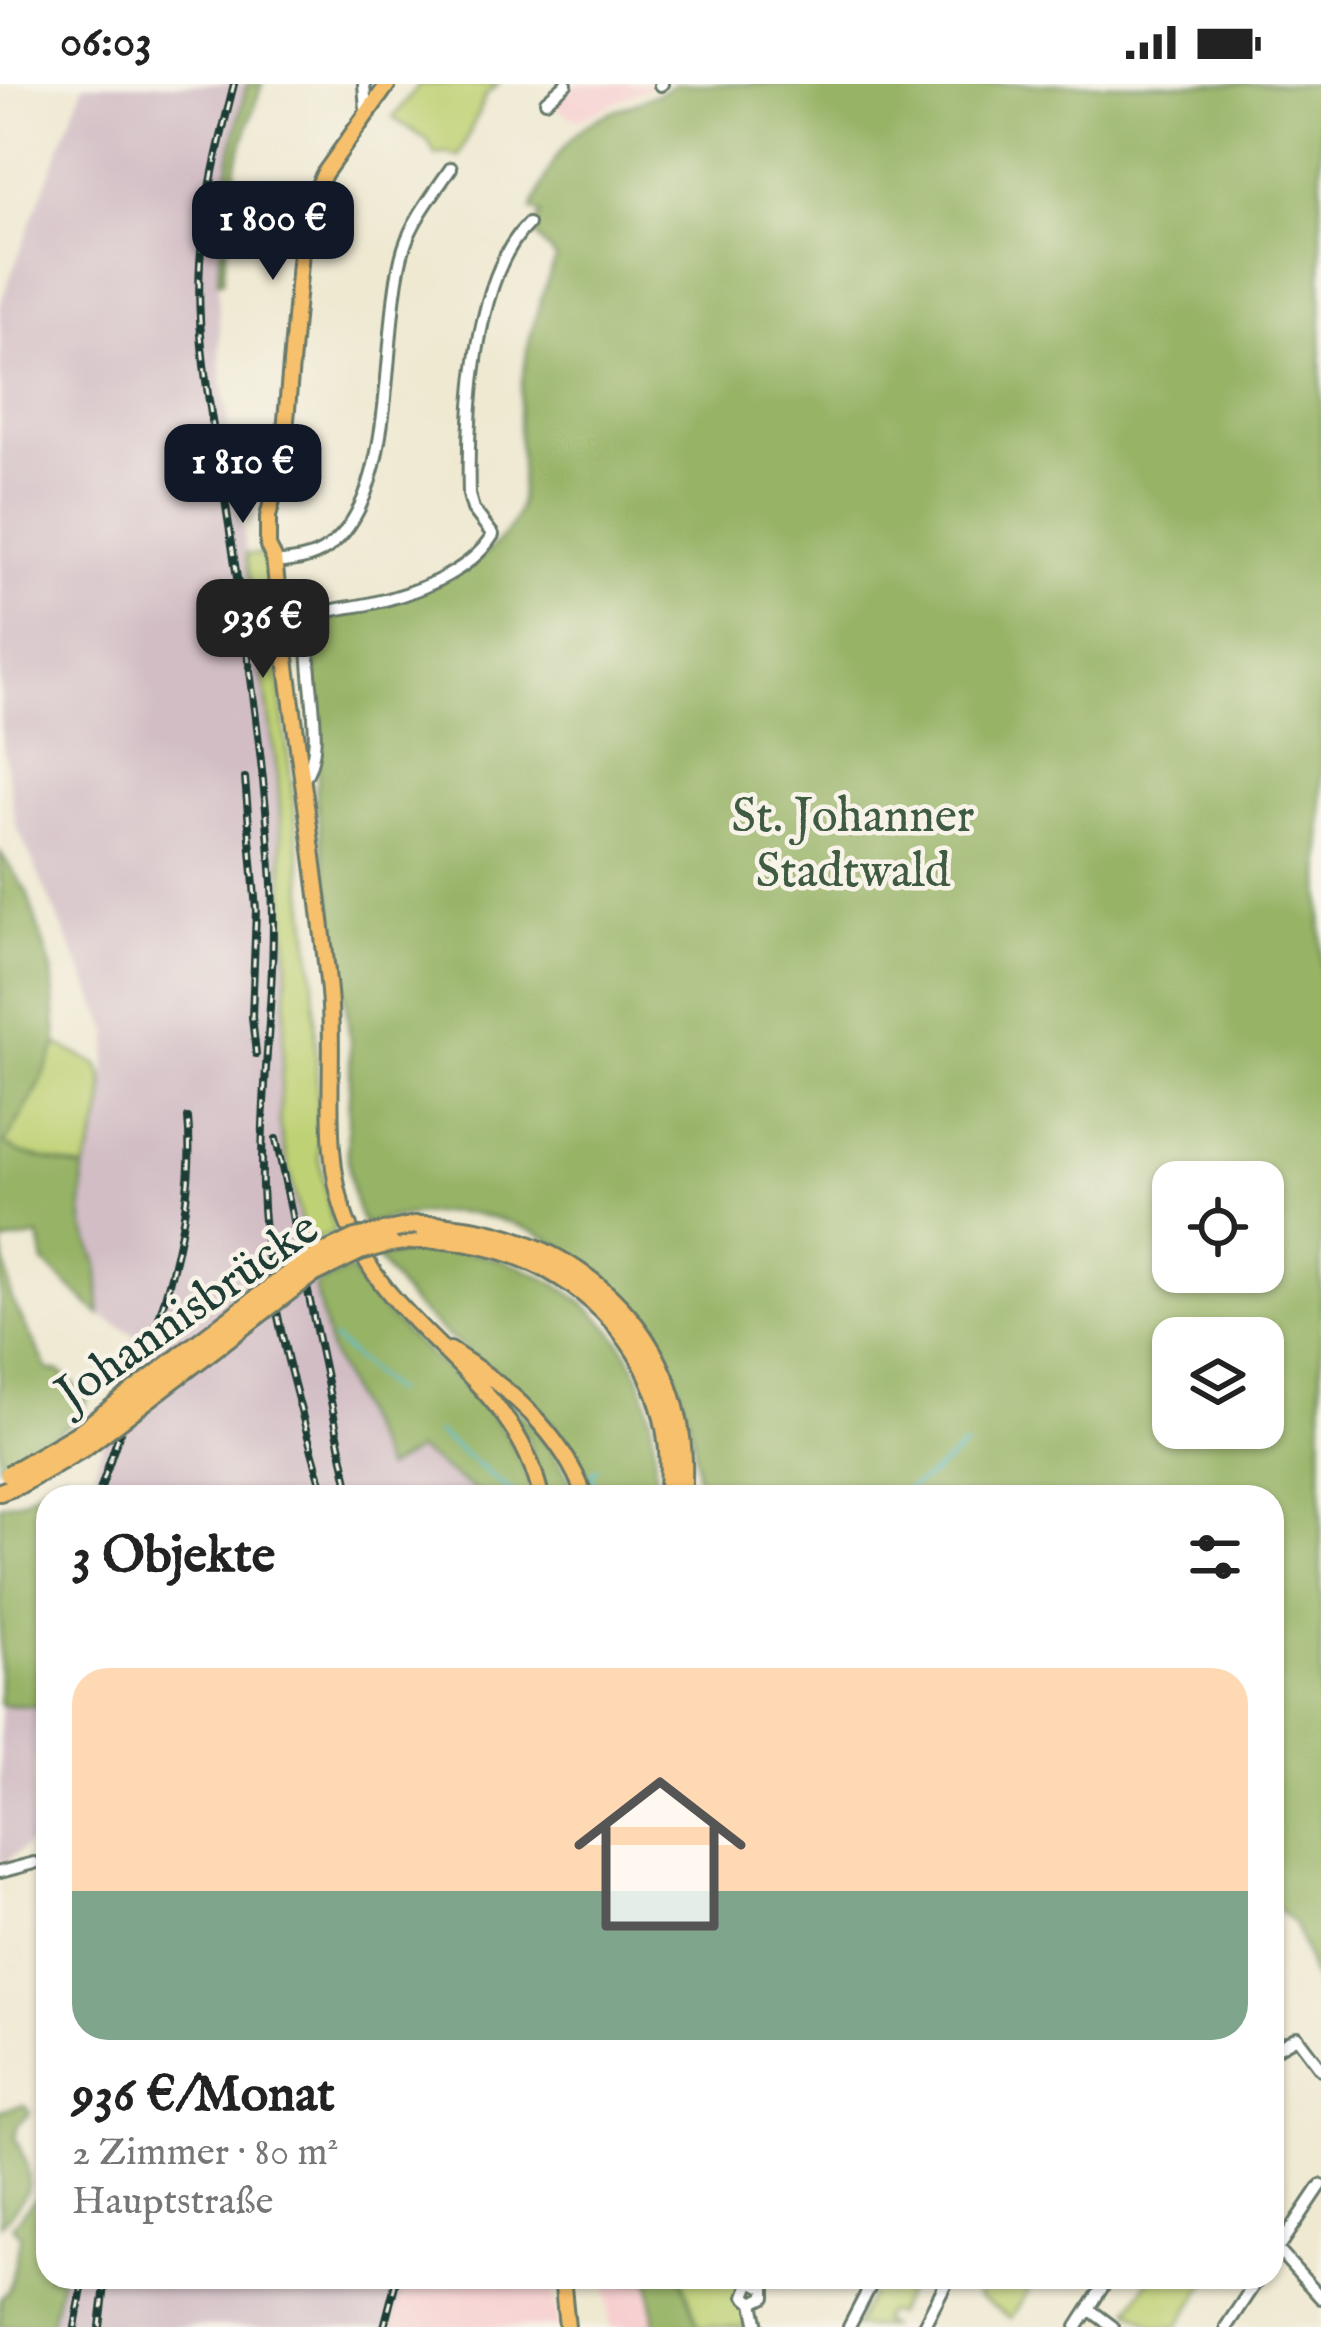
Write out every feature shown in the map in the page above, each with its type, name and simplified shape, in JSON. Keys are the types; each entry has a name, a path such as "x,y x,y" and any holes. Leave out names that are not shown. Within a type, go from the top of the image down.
{"highway":[{"name":"Johannisbrücke","path":"10,1479 76,1435 304,1263 355,1238 415,1225 472,1227 524,1240 563,1259 609,1296 646,1341 667,1383 683,1449 682,1485"},
{"name":"Johannisbrücke","path":"10,1479 85,1447 311,1275 381,1245 448,1239 500,1248 543,1265 607,1317 631,1347 653,1389 666,1436 667,1485"},
{"path":"0,1492 10,1479"}],"main road":[{"path":"388,84 324,174 304,218 284,454 276,494 274,561 329,993 331,1153 339,1198 368,1266 393,1302 514,1427 538,1485"},
{"path":"435,1342 473,1366 542,1425 562,1450 579,1485"},
{"path":"563,2289 568,2327"}],"street":[{"path":"364,84 367,110"},
{"path":"546,101 566,84"},
{"path":"274,561 323,551 343,534 361,501 384,421 404,249 451,168"},
{"path":"302,782 314,757 312,619 431,583 484,548 493,535 473,509 469,495 478,344 496,272 528,224"},
{"path":"0,1872 34,1863"},
{"path":"1284,2044 1297,2038 1321,2069"},
{"path":"1284,2241 1321,2186"},
{"path":"1284,2263 1321,2298"},
{"path":"745,2289 758,2327"},
{"path":"753,2303 765,2297 766,2289"},
{"path":"849,2327 869,2289"},
{"path":"923,2327 943,2289"},
{"path":"1077,2327 1101,2289"},
{"path":"1226,2327 1251,2289"},
{"path":"1088,2309 1113,2327"}],"shaded area":[{"path":"84,84 247,84 229,161 218,281 221,375 278,778 288,962 279,1124 330,1351 375,1452 385,1469 417,1449 466,1485 91,1485 135,1335 100,1315 98,1264 82,1211 84,1169 98,1124 110,1033 16,825 0,727 0,304"},
{"path":"576,84 656,84 578,120 553,101"},
{"path":"0,1705 36,1706 31,1843 0,1865"},
{"path":"58,2289 403,2289 393,2327 50,2327"},
{"path":"403,2289 553,2289 558,2327 393,2327"},
{"path":"606,2289 651,2289 655,2327 610,2327"}],"green space":[{"path":"247,84 262,84 236,163 223,281 218,281 229,161"},
{"path":"420,84 498,84 486,95 459,157 436,156 427,140 393,118"},
{"name":"St. Johanner Stadtwald","path":"675,84 1321,84 1321,2001 1295,1924 1284,1914 1284,1485 697,1485 695,1448 683,1400 664,1355 637,1314 604,1278 565,1248 520,1226 472,1214 417,1214 363,1224 350,1177 349,1031 315,790 314,629 320,621 401,597 460,571 504,535 517,513 519,411 527,353 556,259 533,232 541,214 532,210 564,146 584,127"},
{"path":"246,554 265,555 314,978 319,1157 334,1232 306,1244 279,1124 288,962 278,778"},
{"path":"0,852 27,892 52,971 57,1044 5,1144 21,1153 84,1169 82,1211 98,1264 100,1315 44,1263 39,1236 2,1243 11,1298 48,1370 60,1372 87,1397 81,1416 0,1466"},
{"path":"57,1044 98,1065 102,1077 101,1117 84,1169 4,1144 38,1088"},
{"path":"428,1248 463,1251 533,1272 593,1311 636,1369 648,1404 655,1485 590,1485 562,1435 541,1411 418,1309 377,1258"},
{"path":"350,1269 372,1299 502,1428 529,1485 466,1485 417,1450 385,1469 330,1351 315,1286"},
{"path":"482,1379 538,1432 572,1485 542,1485 527,1438"},
{"path":"36,1490 36,1706 0,1705 0,1505"},
{"path":"24,2105 30,2113 18,2125 15,2138 28,2184 20,2203 0,2225 0,2111"},
{"path":"36,2198 36,2289 58,2289 50,2327 0,2327 0,2299 9,2289 21,2235 12,2226"},
{"path":"651,2289 685,2289 699,2327 655,2327"},
{"path":"685,2289 743,2289 750,2327 699,2327"},
{"path":"874,2289 908,2289 895,2315 886,2312 881,2321 888,2327 854,2327"},
{"path":"981,2289 1029,2289 1011,2318 977,2296"},
{"path":"1143,2289 1202,2289 1178,2327 1155,2327 1130,2309"}],"waterway":[{"path":"333,1339 393,1392"},
{"path":"436,1432 503,1485"},
{"path":"914,1485 965,1446"},
{"path":"596,1485 591,1473 598,1469"}],"railway":[{"path":"234,84 205,218 200,324 252,687 271,868 264,1226 284,1343 322,1485"},
{"path":"245,778 256,910 252,1017 256,1054"},
{"path":"102,1485 175,1262 189,1165 188,1118"},
{"path":"276,1139 348,1485"},
{"path":"75,2327 82,2289"},
{"path":"100,2327 105,2289"},
{"path":"384,2327 394,2289"}]}
